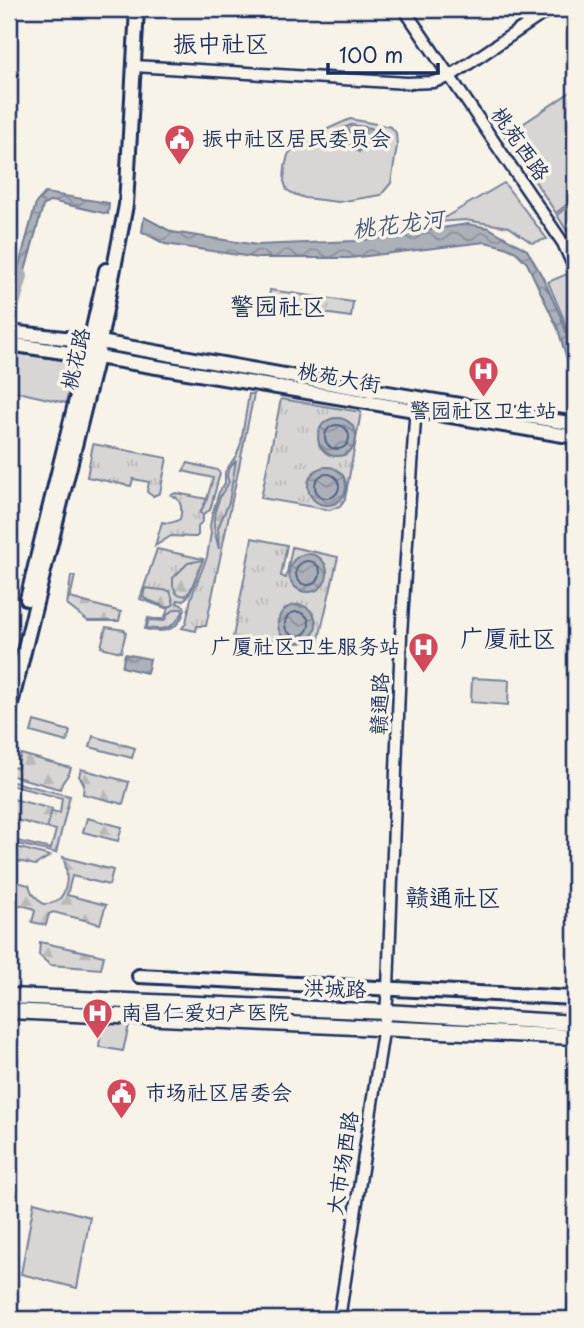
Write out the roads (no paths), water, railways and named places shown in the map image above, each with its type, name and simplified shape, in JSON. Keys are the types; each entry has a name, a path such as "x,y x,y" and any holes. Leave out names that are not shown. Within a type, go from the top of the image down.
{"highway":[{"name":"洪城路","path":"14,995 575,1023"},
{"name":"洪城路","path":"9,1011 575,1037"}],"main road":[{"name":"桃花路","path":"9,712 126,205 135,9"},
{"name":"桃花路","path":"95,342 121,192 135,9"},
{"path":"9,332 32,341"},
{"name":"桃苑大街","path":"32,341 95,342 416,404"},
{"name":"桃苑大街","path":"32,341 92,356 571,430"},
{"path":"9,344 32,341"},
{"name":"桃花路","path":"9,675 92,356"},
{"path":"139,976 575,998"}],"street":[{"name":"桃苑西路","path":"404,9 550,222 575,270"},
{"path":"134,66 407,83 433,82 449,77 550,9"},
{"name":"赣通路","path":"386,1012 401,635 416,404"},
{"name":"大市场西路","path":"339,1319 386,1012"},
{"path":"574,1319 575,1299"}],"water":[{"path":"351,125 371,128 375,132 359,152 335,135 338,130"},
{"path":"45,193 109,203 108,214 51,201 43,206 19,293 12,291 36,203"},
{"path":"144,217 172,232 257,245 356,241 468,224 489,228 527,250 542,276 561,317 575,361 575,387 558,329 527,263 516,252 505,247 485,242 350,258 258,258 165,244 142,232"},
{"path":"337,418 351,423 356,437 351,451 337,456 323,451 318,437 323,423"},
{"path":"327,467 341,472 346,486 341,500 327,505 313,500 308,486 313,472"},
{"path":"308,554 322,559 327,573 322,587 308,592 294,587 289,573 294,559"},
{"path":"297,605 311,610 316,624 311,638 297,643 283,638 278,624 283,610"},
{"path":"125,654 150,659 147,673 122,667"}],"waterway":[{"path":"9,318 21,276"}],"place":[{"name":"振中社区居民委员会","path":"179,166"},
{"name":"警园社区卫生站","path":"483,398"},
{"name":"广厦社区卫生服务站","path":"423,674"},
{"name":"南昌仁爱妇产医院","path":"98,1040"},
{"name":"市场社区居委会","path":"122,1120"}],"district":[{"name":"振中社区","path":"221,44"},
{"name":"警园社区","path":"278,307"},
{"name":"广厦社区","path":"508,639"},
{"name":"赣通社区","path":"453,898"}],"water label":[{"name":"桃花龙河","path":"398,224"}]}
